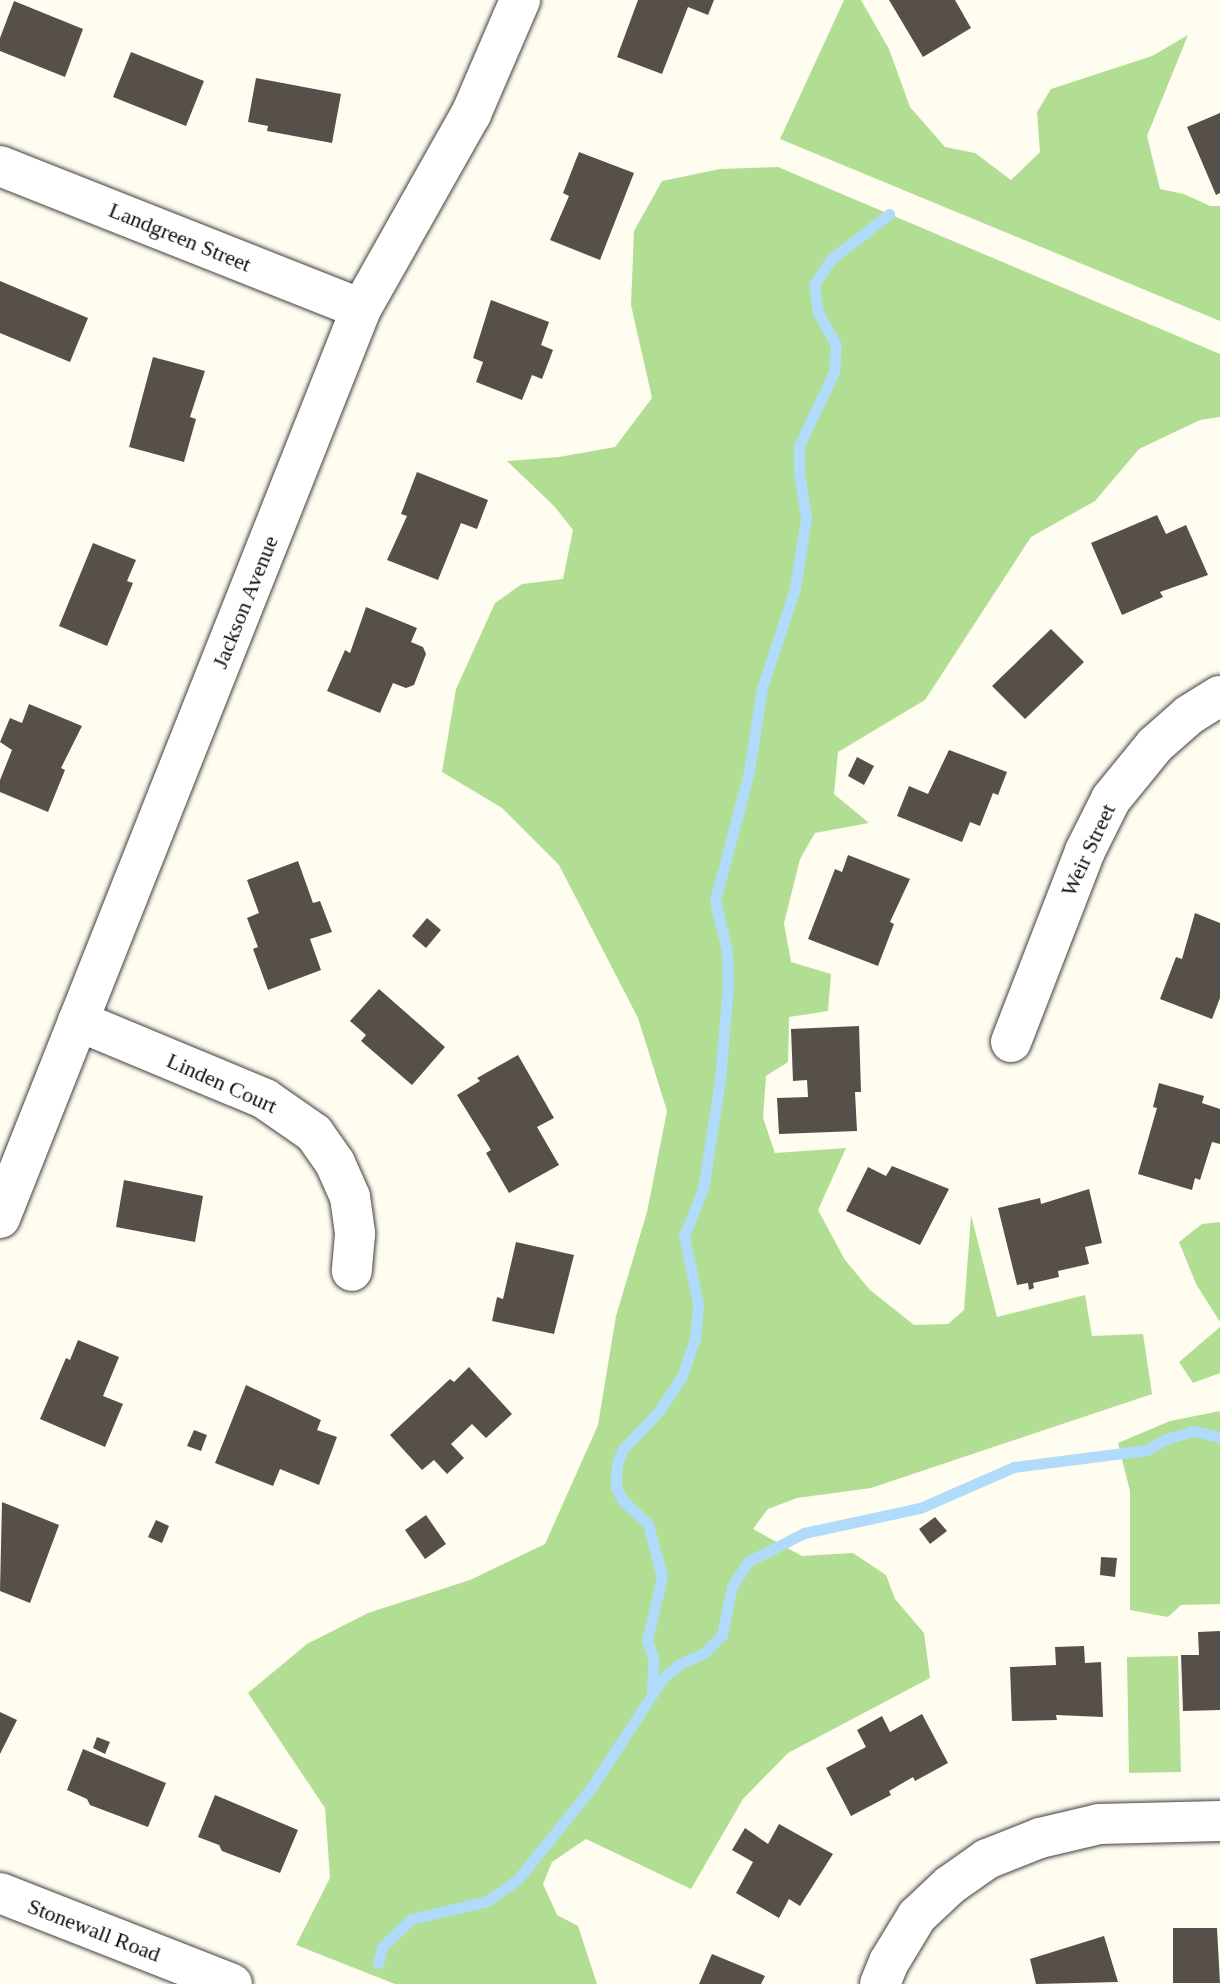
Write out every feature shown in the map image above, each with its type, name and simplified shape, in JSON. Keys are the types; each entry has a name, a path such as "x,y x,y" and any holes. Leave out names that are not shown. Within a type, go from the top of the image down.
{"street":[{"name":"Jackson Avenue","path":"0,1218 361,309 376,276 471,114 520,0"},
{"name":"Landgreen Street","path":"0,166 361,309"},
{"name":"Weir Street","path":"1011,1042 1085,851 1111,799 1155,745 1189,715 1220,696"},
{"name":"Linden Court","path":"78,1021 265,1099 291,1114 314,1133 335,1163 350,1197 355,1234 352,1271"},
{"path":"880,1984 895,1949 917,1916 950,1885 987,1859 1040,1838 1099,1824 1220,1821"},
{"name":"Stonewall Road","path":"0,1893 232,1984"}],"green space":[{"path":"844,0 861,0 889,49 910,107 945,147 975,153 1011,180 1040,152 1037,112 1051,89 1152,56 1188,35 1147,136 1160,189 1184,194 1210,206 1220,206 1220,321 780,139"},
{"path":"778,167 1220,354 1220,417 1200,420 1139,449 1095,501 1031,537 925,700 838,752 834,794 869,823 815,833 800,859 784,923 791,962 831,974 828,1011 789,1017 788,1062 766,1076 763,1118 775,1153 846,1148 818,1210 845,1260 870,1290 914,1325 948,1324 964,1310 971,1215 997,1317 1085,1295 1092,1336 1143,1334 1152,1394 871,1488 797,1498 768,1509 753,1529 802,1556 853,1553 886,1575 895,1599 924,1633 930,1678 788,1753 743,1799 691,1889 586,1839 552,1862 543,1884 557,1915 578,1926 597,1984 395,1984 296,1945 330,1878 325,1808 248,1693 307,1644 368,1613 470,1580 545,1544 598,1425 616,1316 647,1212 667,1111 638,1018 559,865 502,808 442,772 456,689 495,603 522,584 563,579 573,530 555,507 507,461 559,457 615,447 652,398 631,305 634,231 662,181 720,169"},
{"path":"1220,1222 1220,1322 1196,1284 1179,1242 1202,1224"},
{"path":"1220,1327 1220,1373 1193,1383 1179,1362"},
{"path":"1220,1411 1220,1604 1181,1605 1168,1617 1130,1610 1130,1491 1118,1443 1170,1421"},
{"path":"1178,1656 1181,1772 1129,1773 1127,1657"}],"building":[{"path":"638,0 714,0 708,15 688,7 662,74 617,57"},
{"path":"889,0 955,0 971,28 923,57"},
{"path":"14,1 83,29 65,77 0,51 0,38"},
{"path":"131,52 204,81 186,126 113,97"},
{"path":"256,78 341,94 332,143 267,131 268,126 248,122"},
{"path":"1220,113 1220,193 1216,195 1187,127"},
{"path":"579,152 634,173 600,260 550,240 569,196 563,193"},
{"path":"0,281 88,318 70,362 0,333"},
{"path":"491,300 549,322 541,345 553,350 542,379 532,375 522,400 476,382 483,362 473,358"},
{"path":"153,357 205,371 190,417 196,419 184,462 129,447"},
{"path":"417,472 488,500 477,529 461,523 438,580 387,560 407,516 401,514"},
{"path":"1157,515 1166,534 1186,525 1208,575 1160,592 1163,597 1122,615 1091,543"},
{"path":"93,543 136,560 127,581 133,583 107,646 59,626"},
{"path":"366,607 417,628 411,642 423,647 426,654 414,685 406,688 393,683 380,713 327,691 345,650 350,653"},
{"path":"1051,629 1084,662 1025,719 992,686"},
{"path":"29,704 82,726 61,768 65,770 48,812 0,792 0,780 12,750 0,742 10,718 22,723"},
{"path":"949,750 1007,772 998,795 993,793 980,826 970,822 962,842 897,816 909,786 928,794"},
{"path":"857,757 874,766 864,785 848,776"},
{"path":"848,855 910,879 890,922 894,924 878,966 808,939 835,869 842,872"},
{"path":"298,861 313,903 320,901 332,932 310,939 321,970 268,990 253,949 258,947 247,918 259,913 247,880"},
{"path":"1195,913 1220,923 1220,998 1212,1019 1160,999 1176,957 1182,959"},
{"path":"427,918 441,930 426,948 412,936"},
{"path":"379,989 445,1047 412,1085 361,1041 366,1035 350,1021"},
{"path":"859,1026 861,1092 855,1092 857,1131 779,1134 777,1098 808,1097 807,1080 793,1081 791,1029"},
{"path":"518,1055 554,1118 537,1127 559,1165 509,1193 486,1153 491,1150 457,1095 480,1081 477,1078"},
{"path":"1159,1083 1204,1096 1202,1103 1220,1109 1220,1144 1212,1142 1200,1180 1195,1178 1192,1190 1138,1174 1157,1108 1153,1107"},
{"path":"892,1166 949,1189 920,1245 846,1211 868,1167 886,1176"},
{"path":"124,1180 203,1196 195,1242 116,1227"},
{"path":"1089,1189 1102,1243 1085,1247 1089,1264 1058,1271 1059,1277 1033,1283 1034,1288 1029,1290 1028,1283 1017,1285 998,1208 1040,1198 1041,1204"},
{"path":"516,1242 574,1255 554,1334 492,1321 497,1297 503,1299"},
{"path":"78,1340 119,1357 103,1396 123,1404 105,1447 40,1419 66,1358 70,1360"},
{"path":"469,1367 512,1414 486,1438 472,1424 451,1444 464,1458 447,1474 434,1460 422,1470 390,1435 450,1379 454,1382"},
{"path":"246,1385 321,1420 317,1430 337,1437 319,1485 280,1469 273,1486 215,1463"},
{"path":"194,1430 207,1435 201,1451 187,1446"},
{"path":"2,1502 59,1525 30,1603 0,1591"},
{"path":"426,1515 446,1544 425,1559 405,1530"},
{"path":"935,1517 947,1531 930,1544 919,1529"},
{"path":"156,1520 169,1526 162,1543 148,1537"},
{"path":"1101,1557 1117,1558 1115,1577 1100,1575"},
{"path":"1220,1631 1220,1710 1183,1711 1181,1655 1199,1655 1198,1632"},
{"path":"1084,1646 1085,1663 1101,1662 1103,1717 1056,1715 1057,1720 1012,1721 1010,1667 1056,1665 1055,1647"},
{"path":"0,1712 17,1720 0,1754"},
{"path":"922,1714 948,1763 915,1781 913,1777 889,1791 891,1795 851,1816 826,1768 866,1747 857,1730 882,1716 890,1732"},
{"path":"97,1737 110,1742 105,1754 93,1748"},
{"path":"83,1749 166,1783 148,1827 90,1805 87,1799 67,1790"},
{"path":"215,1795 298,1830 280,1873 222,1851 219,1845 198,1837"},
{"path":"779,1824 833,1854 800,1906 789,1899 779,1918 736,1893 753,1862 732,1850 745,1828 768,1844"},
{"path":"1173,1928 1217,1928 1220,1983 1173,1983"},
{"path":"1104,1936 1118,1982 1036,1984 1030,1959"},
{"path":"712,1954 765,1976 761,1984 699,1984"}],"waterway":[{"path":"652,1692 653,1658 647,1640 662,1577 648,1524 622,1500 616,1487 617,1463 623,1449 659,1411 682,1376 695,1339 698,1304 684,1236 703,1189 720,1080 728,985 727,951 715,901 749,771 762,688 795,588 806,518 799,473 799,446 834,372 836,345 818,313 814,285 830,260 889,214"},
{"path":"378,1963 382,1947 411,1919 487,1901 518,1879 589,1791 663,1678 681,1663 704,1653 722,1635 732,1586 749,1561 804,1533 920,1508 1014,1467 1147,1450 1166,1439 1194,1431 1220,1437"}]}
